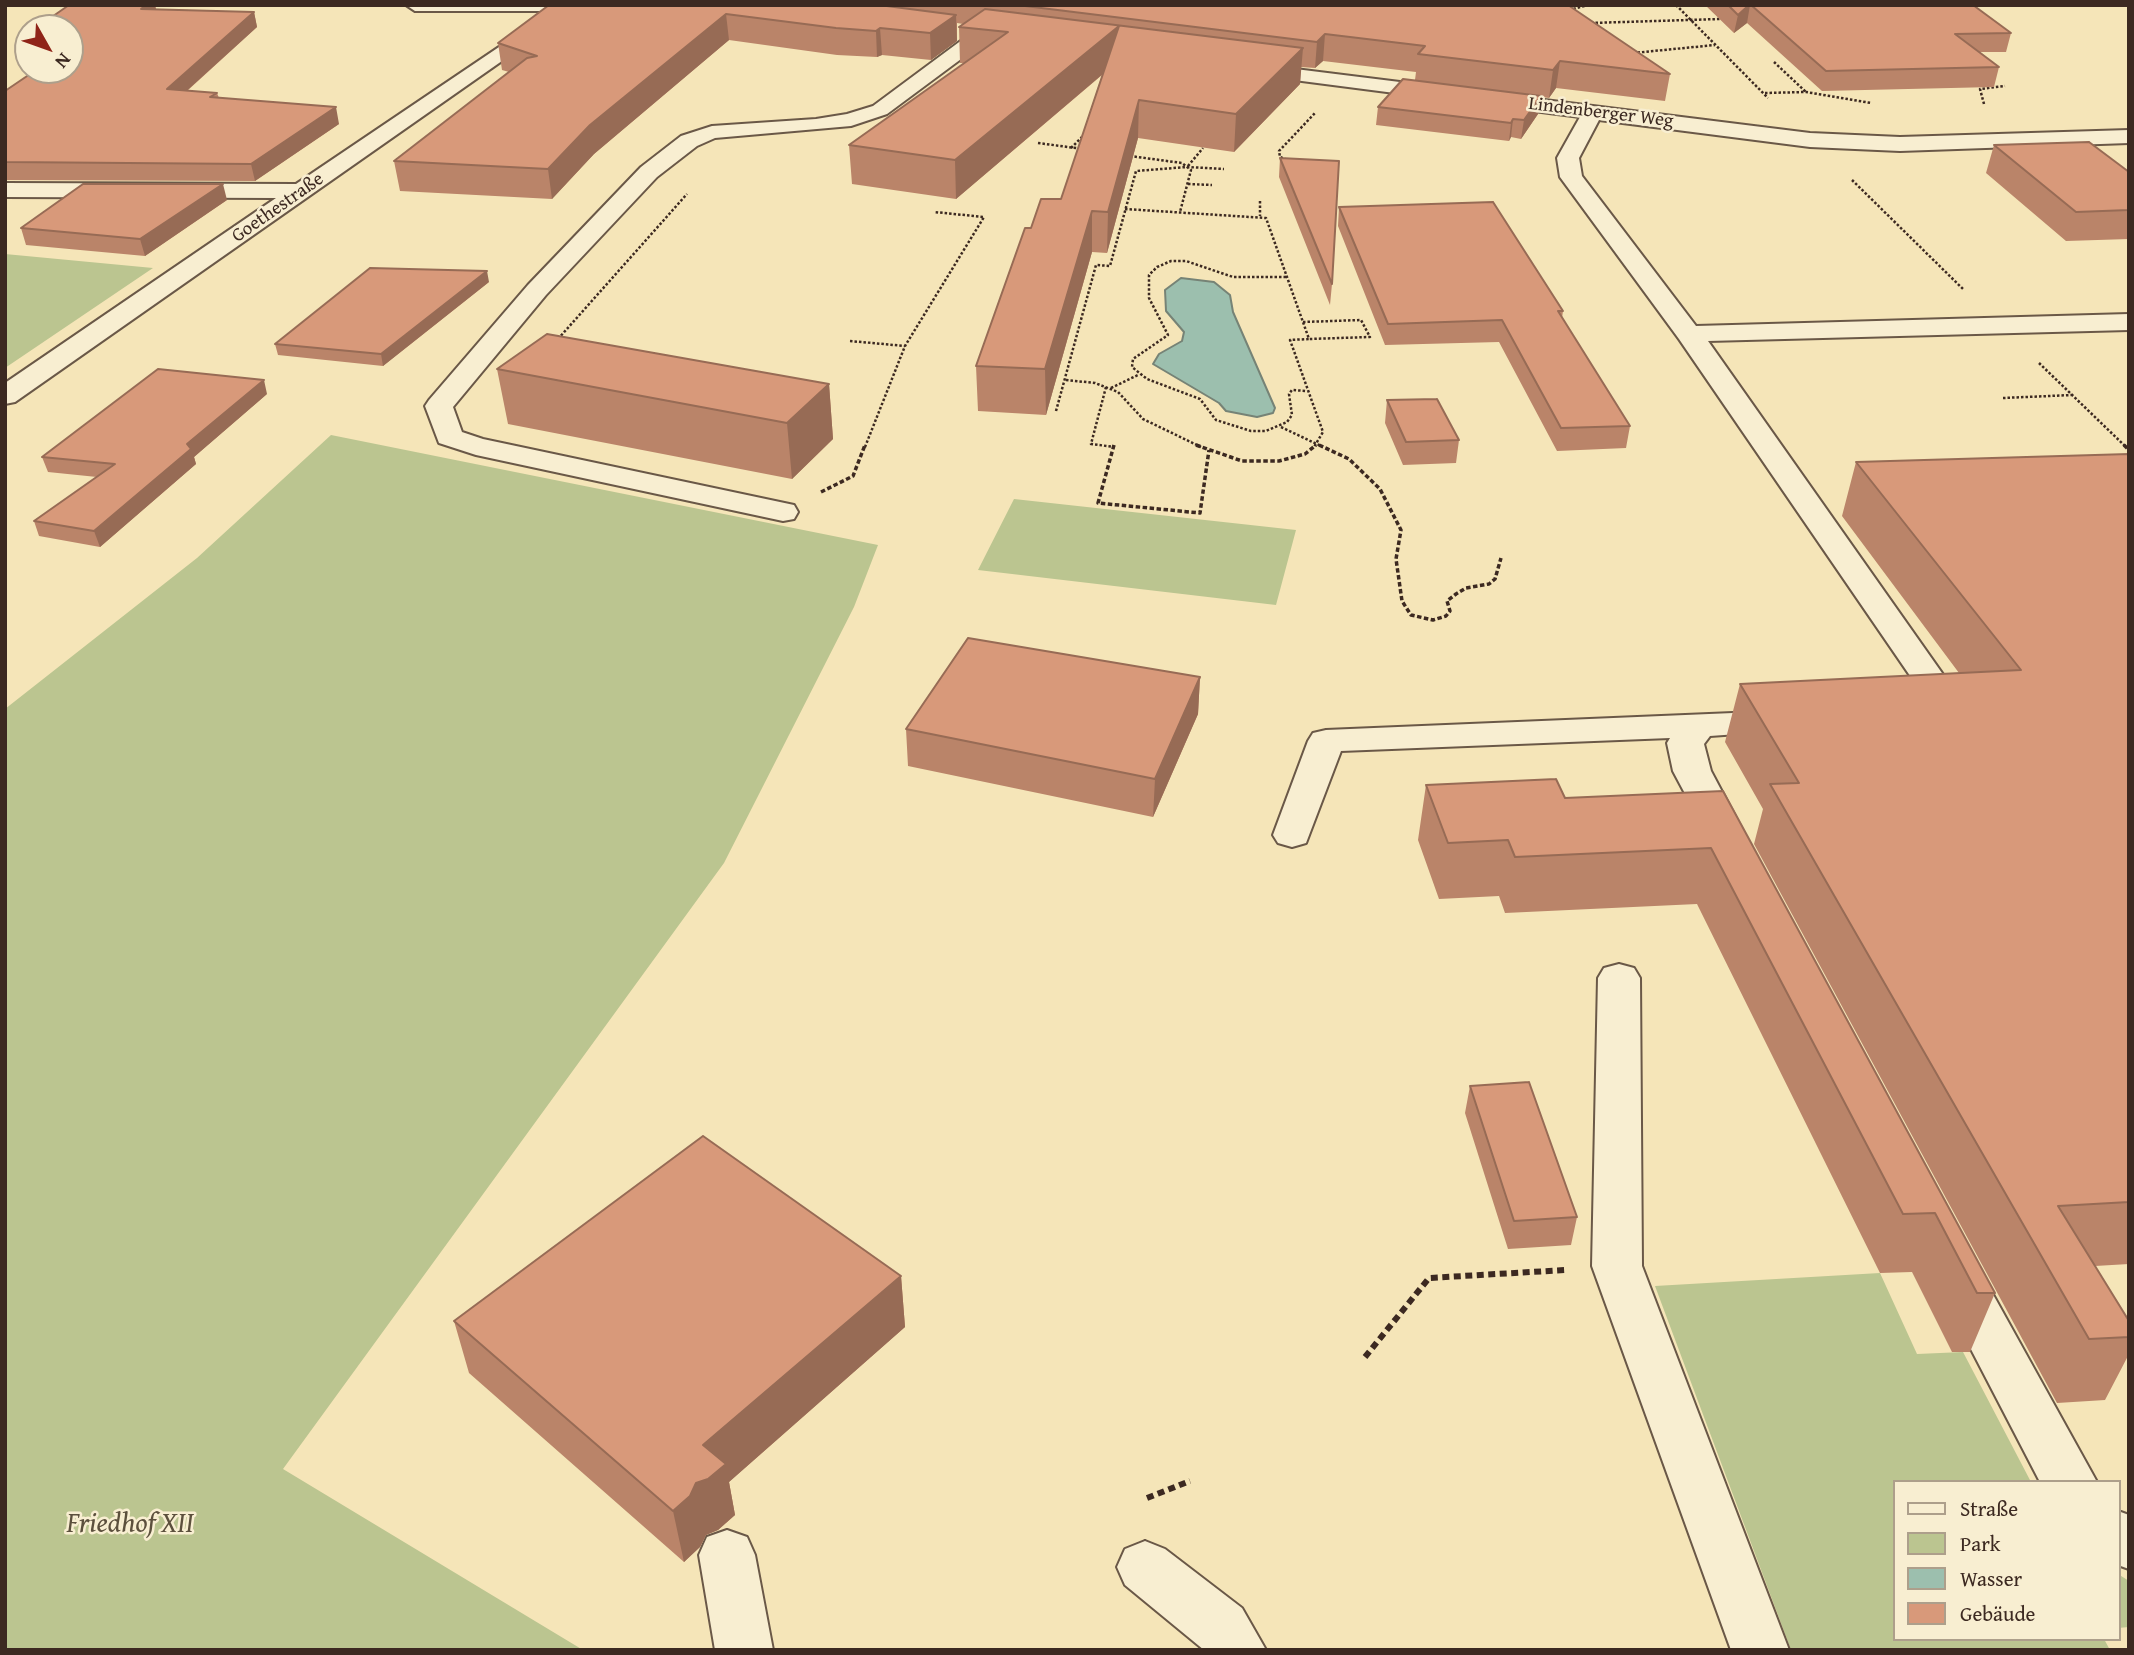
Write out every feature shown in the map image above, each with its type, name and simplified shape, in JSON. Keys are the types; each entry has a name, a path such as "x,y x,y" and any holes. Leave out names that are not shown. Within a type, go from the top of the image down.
{"street":[{"path":"415,5 547,13"},
{"name":"Goethestraße","path":"5,396 303,191 547,13"},
{"path":"783,512 449,438 439,406 537,290 649,172 689,141 712,132 851,120 880,110 988,36 957,32"},
{"name":"Lindenberger Weg","path":"1222,65 1810,139 1900,144 2129,136"},
{"path":"1593,112 1568,158 1571,177 1689,334 1932,683 1930,704 1903,716 1875,717"},
{"path":"5,190 303,191"},
{"path":"1689,334 2129,322"},
{"path":"1292,835 1326,741 1808,720"},
{"path":"1700,726 1685,743 1692,771 1750,881"},
{"path":"1619,978 1617,1266 1760,1650"},
{"path":"1937,1236 2069,1480"},
{"path":"727,1555 744,1650"},
{"path":"1145,1567 1222,1627 1237,1650"}],"path":[{"path":"1565,11 1588,5"},
{"path":"1676,5 1972,298"},
{"path":"1583,23 1720,19"},
{"path":"1628,53 1716,45"},
{"path":"1774,62 1806,92"},
{"path":"1981,105 1985,103 1980,89 2005,86"},
{"path":"1764,93 1806,92 1880,105"},
{"path":"1288,160 1280,157 1279,151 1324,103"},
{"path":"1071,148 1089,130"},
{"path":"1038,143 1084,149"},
{"path":"1187,167 1203,148"},
{"path":"1123,155 1182,163 1191,170 1180,212"},
{"path":"1056,411 1096,265 1110,265 1136,171 1187,167 1224,169"},
{"path":"1188,184 1212,185"},
{"path":"552,346 694,187"},
{"path":"1260,201 1261,216"},
{"path":"1125,209 1266,218 1309,339"},
{"path":"783,512 853,476 905,346 984,217 934,212"},
{"path":"1286,277 1233,277 1186,261 1171,261 1157,267 1149,275 1149,298 1155,315 1168,335 1133,359 1132,367 1139,374 1200,399 1216,420 1251,431 1280,427 1349,460 1368,475 1390,507 1401,530 1396,559 1402,601 1411,615 1433,621 1446,616 1450,611 1447,601 1466,588 1489,584 1494,579 1501,558"},
{"path":"1066,380 1108,388 1125,397 1143,419 1209,450 1242,461 1279,461 1305,454 1317,443 1322,432 1290,340 1370,337 1361,320 1303,322"},
{"path":"850,341 905,346"},
{"path":"1139,374 1108,388 1091,444 1116,445 1098,503 1200,513 1209,450"},
{"path":"1280,427 1292,415 1289,394 1292,390 1307,391"},
{"path":"2003,398 2073,395"},
{"path":"1365,1357 1429,1278 1557,1270"},
{"path":"1147,1498 1190,1481"}],"green space":[{"path":"5,254 153,268 5,368"},
{"name":"Friedhof XII","path":"331,435 878,545 854,607 724,863 283,1469 583,1650 5,1650 5,709 197,558"},
{"path":"1014,499 1296,530 1276,605 978,570"},
{"path":"1880,1273 1917,1354 1963,1352 2030,1480 1892,1480 1892,1641 2105,1641 2110,1650 1791,1650 1655,1286"},
{"path":"2120,1575 2129,1581 2129,1627 2120,1628"}],"water":[{"path":"1181,278 1214,282 1230,295 1233,312 1275,408 1273,413 1257,417 1226,411 1219,403 1153,364 1159,354 1182,341 1184,332 1166,311 1165,290"}],"building":[{"path":"69,5 146,5 141,9 254,12 167,89 217,93 210,97 336,107 251,164 5,162 5,91 15,84 84,84 84,14 56,14"},
{"path":"549,5 879,5 956,15 930,33 880,28 876,31 836,28 726,14 590,125 548,169 394,161 527,58 537,56 498,43"},
{"path":"1017,5 1568,5 1670,74 1560,61 1553,70 1418,54 1425,46 1325,34 1317,42"},
{"path":"1728,5 1749,5 1738,15"},
{"path":"1751,5 1973,5 2011,33 1955,34 1999,67 1826,71"},
{"path":"985,9 1303,48 1236,114 1139,100 1108,212 1092,211 1045,369 976,366 1025,228 1031,228 1041,199 1061,199 1119,26 955,160 849,145 1008,32 959,27"},
{"path":"1403,79 1541,96 1524,120 1513,119 1511,123 1378,107"},
{"path":"2089,142 2129,172 2129,210 2076,212 1994,145"},
{"path":"1280,158 1339,161 1332,284"},
{"path":"83,184 223,184 140,239 21,228"},
{"path":"1493,202 1563,311 1558,311 1630,426 1561,428 1502,320 1388,324 1339,207"},
{"path":"370,268 487,271 381,354 275,344"},
{"path":"547,334 829,384 787,423 497,369"},
{"path":"158,369 264,380 187,444 191,449 94,531 34,521 115,464 42,457"},
{"path":"1437,399 1459,440 1406,442 1387,400"},
{"path":"2129,454 2129,1202 2058,1206 2129,1321 2129,1337 2089,1339 1770,784 1799,783 1740,684 2021,670 1856,462"},
{"path":"968,638 1200,677 1155,779 906,729"},
{"path":"1556,779 1565,798 1723,791 1995,1293 1977,1293 1935,1213 1903,1214 1711,848 1515,857 1508,840 1448,843 1426,785"},
{"path":"1529,1082 1577,1217 1514,1221 1470,1086"},
{"path":"703,1136 901,1276 703,1445 726,1464 708,1479 696,1483 690,1496 673,1511 454,1321"}]}
